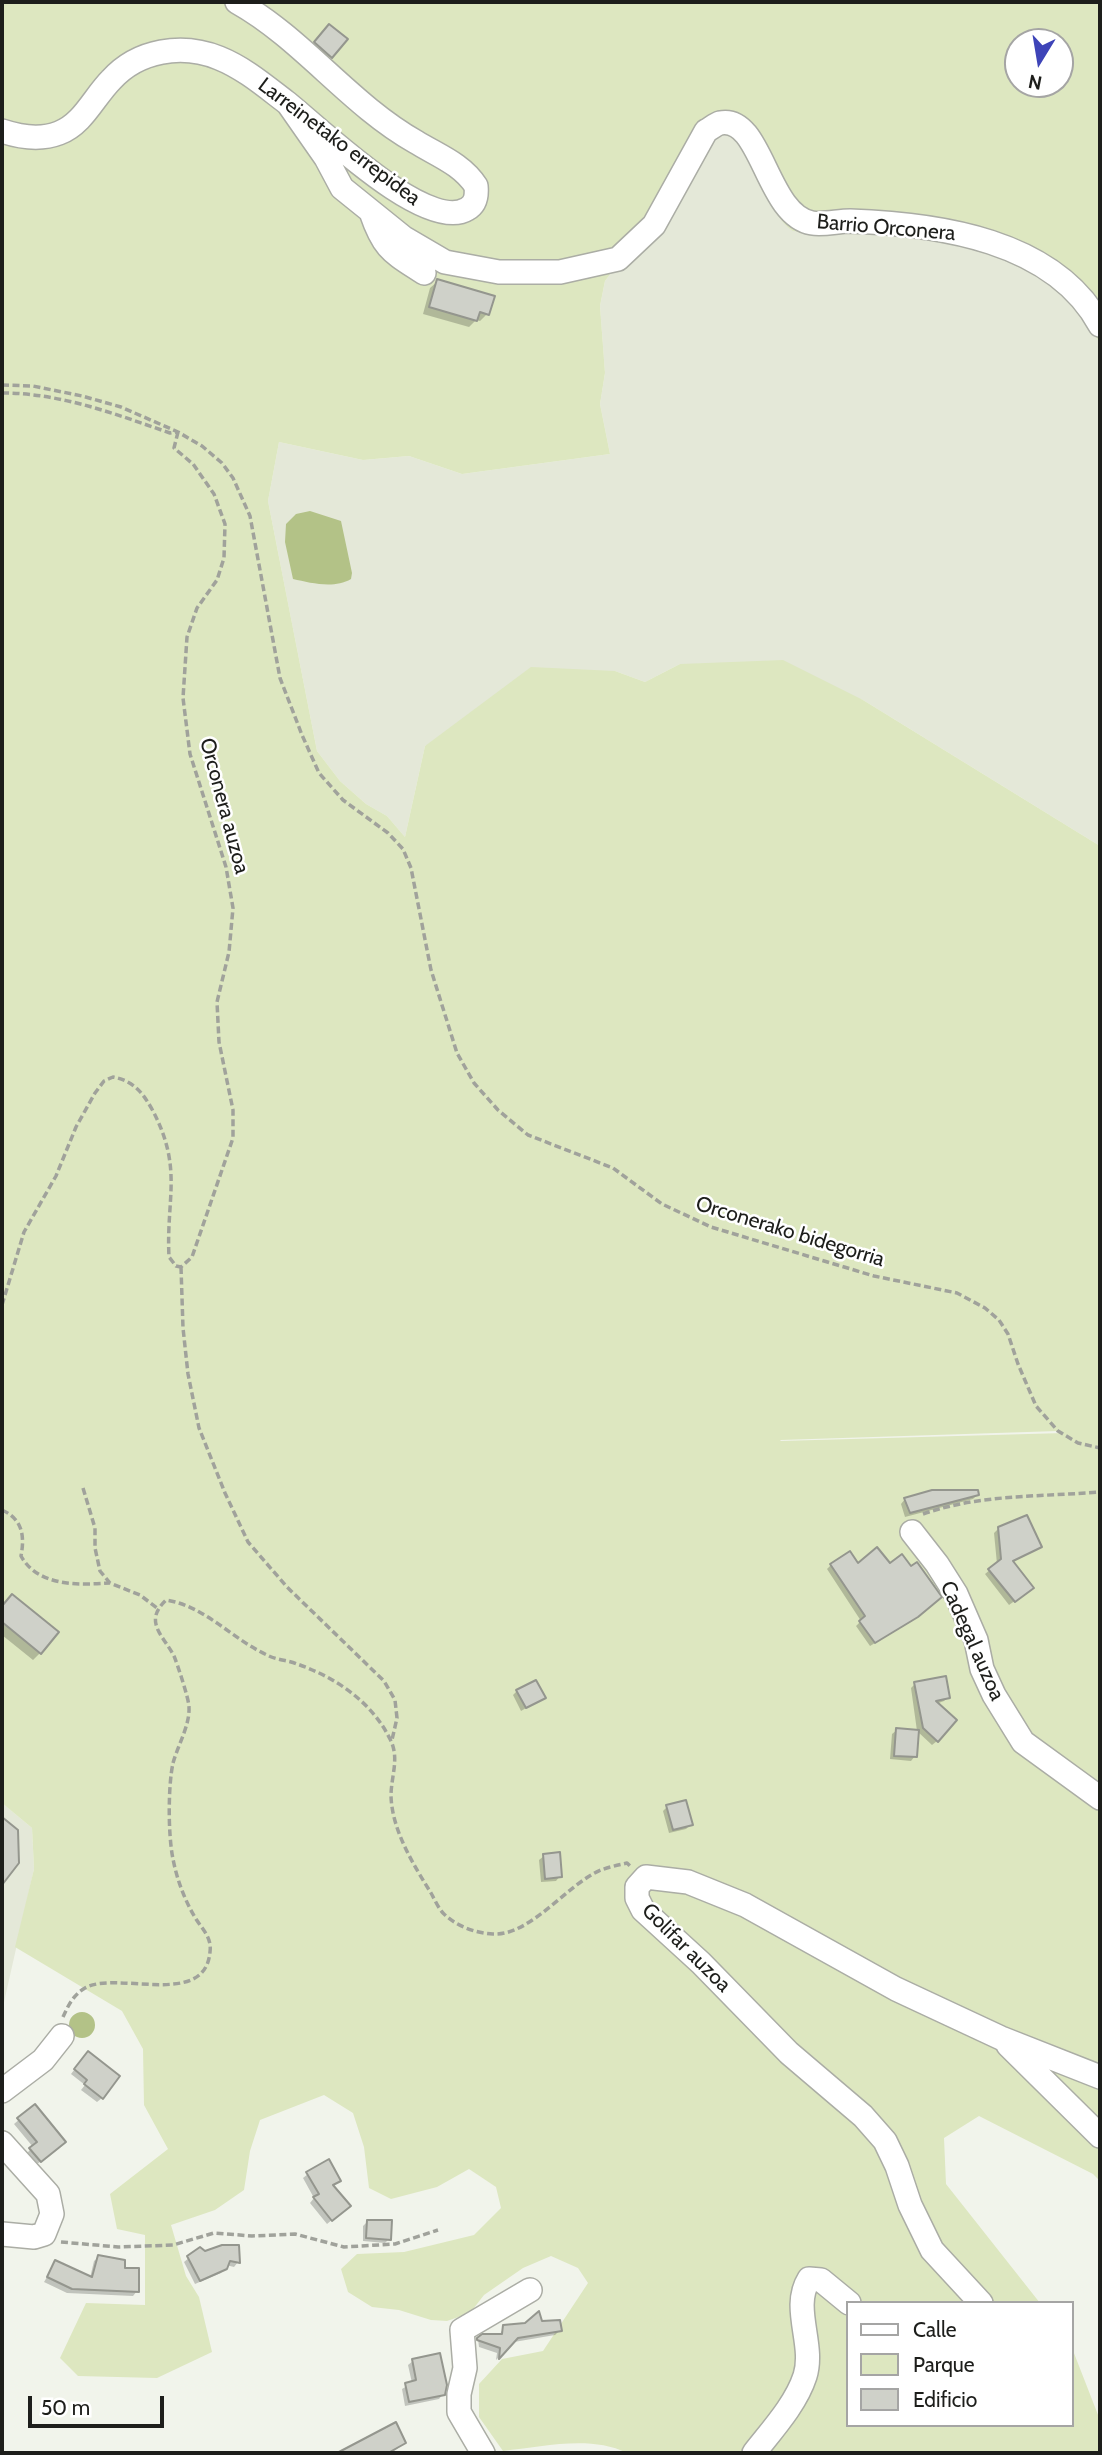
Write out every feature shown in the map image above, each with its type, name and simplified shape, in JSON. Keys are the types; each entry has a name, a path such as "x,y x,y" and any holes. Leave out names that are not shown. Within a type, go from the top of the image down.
{"street":[{"name":"Larreinetako errepidea","path":"2,131 30,137 59,133 81,118 121,70 147,55 183,50 218,58 250,75 382,181 424,207 456,214 470,207 475,201 476,186 463,170 385,122 342,88 302,50 237,2"},
{"name":"Barrio Orconera","path":"289,105 326,158 342,188 404,238 445,262 499,272 560,272 618,259 654,225 706,131 720,123 737,125 750,137 780,197 792,214 812,223 849,221 936,229 999,243 1062,277 1100,325"},
{"path":"370,210 379,237 389,250 424,273"},
{"name":"Cadegal auzoa","path":"912,1532 956,1594 976,1640 982,1669 994,1695 1023,1742 1100,1798"},
{"name":"Golifar auzoa","path":"979,2301 932,2250 910,2205 885,2141 863,2116 789,2053 701,1963 643,1910 637,1898 637,1887 646,1877 688,1882 745,1905 896,1989 1001,2038 1100,2077"},
{"path":"2,2091 43,2060 62,2036"},
{"path":"1001,2038 1100,2136"},
{"path":"2,2143 48,2194 52,2214 44,2234 34,2237 2,2234"},
{"path":"754,2453 796,2394 806,2374 807,2349 801,2300 804,2288 810,2279 821,2280 847,2301"},
{"path":"483,2453 459,2412 459,2394 465,2368 462,2330 530,2290"}],"path":[{"name":"Orconerako bidegorria","path":"2,385 33,386 121,407 178,432 202,446 222,463 233,478 250,516 280,678 302,735 319,773 343,800 388,833 403,849 411,868 431,970 457,1053 474,1083 498,1110 528,1135 614,1168 662,1204 711,1227 874,1276 957,1293 985,1308 999,1320 1008,1334 1037,1406 1058,1431 1078,1443 1100,1448"},
{"path":"2,393 52,397 101,409 170,433 178,432"},
{"name":"Orconera auzoa","path":"178,432 174,447 193,464 214,494 225,523 224,558 217,580 197,608 187,637 183,698 190,754 226,867 233,908 229,952 217,1002 219,1042 233,1110 233,1138 192,1257 181,1267"},
{"path":"2,1305 24,1232 56,1176 76,1127 95,1093 104,1081 113,1077 133,1085 143,1093 164,1133 170,1154 172,1174 169,1257 176,1266 181,1267 188,1374 199,1427 248,1542 288,1587 384,1681 395,1700 397,1717 391,1741"},
{"path":"83,1488 95,1528 95,1548 100,1571 110,1583"},
{"path":"912,1532 908,1526 918,1516 951,1504 986,1498 1100,1492"},
{"path":"2,1510 12,1515 20,1525 23,1542 21,1556 27,1567 38,1575 82,1584 110,1583 139,1595 157,1608"},
{"path":"62,2036 59,2025 71,2000 86,1987 110,1982 156,1985 184,1983 200,1976 208,1963 211,1949 209,1937 196,1919 180,1886 172,1857 172,1767 186,1726 189,1706 174,1656 158,1633 157,1608 166,1600 178,1602 205,1615 268,1656 299,1664 342,1685 375,1714 391,1741 396,1766 391,1795 397,1825 410,1857 444,1915 469,1930 496,1935 519,1928 576,1885 601,1870 627,1863 646,1877"},
{"path":"44,2234 66,2244 118,2248 173,2245 214,2233 252,2236 295,2234 344,2247 396,2244 438,2230"}],"shaded area":[{"path":"724,134 734,137 860,231 899,232 1001,254 1043,275 1069,299 1100,343 1100,846 863,700 680,664 645,682 615,671 425,746 405,837 387,816 366,804 340,781 317,751 268,501 279,442 363,460 409,456 462,474 610,454 600,404 605,373 600,306 605,281 714,137"},
{"path":"310,511 341,521 351,579 330,584 293,579 285,542 286,524 296,514"},
{"path":"2,1803 32,1828 34,1869 2,2011"},
{"path":"82,2012 91,2016 95,2025 91,2034 82,2038 73,2034 69,2025 73,2016"}],"green space":[{"path":"2,2 1100,2 1100,343 1069,299 1043,275 1001,254 938,238 860,231 837,235 793,231 780,218 754,164 734,137 724,134 714,137 605,281 600,306 605,373 600,404 610,454 462,474 409,456 363,460 279,442 268,501 317,751 340,781 366,804 387,816 405,837 425,746 531,667 615,671 645,682 680,664 783,660 863,700 1100,846 1100,2181 1093,2174 979,2116 944,2138 946,2184 1038,2301 846,2301 846,2427 1074,2427 1074,2353 1100,2420 1100,2453 627,2453 582,2443 503,2451 479,2417 479,2384 502,2359 543,2351 588,2283 578,2268 551,2256 523,2268 484,2295 470,2313 447,2321 372,2307 348,2292 341,2269 357,2254 404,2252 474,2235 501,2208 496,2187 469,2169 437,2187 391,2199 369,2188 364,2147 353,2113 324,2095 260,2120 250,2151 244,2190 215,2210 171,2225 186,2276 199,2297 212,2352 157,2378 78,2376 60,2358 86,2303 145,2305 145,2235 117,2229 110,2194 168,2149 144,2105 143,2049 122,2011 15,1947 34,1869 32,1828 2,1803","holes":["1058,1431 1064,1433 780,1441"]}],"building":[{"path":"329,24 348,39 332,58 314,42"},
{"path":"437,279 495,296 489,315 480,312 477,321 429,307"},
{"path":"932,1490 978,1490 979,1495 910,1513 904,1498"},
{"path":"1027,1515 1042,1547 1013,1561 1034,1588 1015,1602 988,1569 1001,1559 998,1527"},
{"path":"877,1547 890,1563 902,1554 911,1566 917,1562 942,1597 918,1617 875,1643 859,1621 865,1616 830,1564 850,1551 858,1563"},
{"path":"12,1594 59,1632 41,1654 2,1622 2,1606"},
{"path":"946,1676 950,1698 936,1701 957,1720 938,1742 923,1728 914,1682"},
{"path":"536,1680 546,1698 526,1708 516,1690"},
{"path":"896,1728 919,1730 917,1757 894,1756"},
{"path":"686,1800 693,1825 673,1830 666,1805"},
{"path":"2,1817 18,1830 19,1863 2,1885"},
{"path":"560,1852 562,1877 545,1879 543,1854"},
{"path":"88,2051 120,2076 103,2099 84,2084 87,2080 74,2069"},
{"path":"35,2104 66,2142 41,2162 29,2148 37,2142 17,2118"},
{"path":"329,2159 341,2181 333,2185 351,2206 332,2221 313,2197 319,2194 306,2172"},
{"path":"367,2220 392,2220 391,2240 366,2238"},
{"path":"222,2245 239,2245 240,2263 230,2261 227,2269 200,2281 187,2256 200,2247 205,2251"},
{"path":"98,2255 125,2260 125,2268 139,2268 139,2292 72,2289 47,2277 55,2260 92,2277"},
{"path":"539,2311 542,2321 560,2320 562,2331 518,2338 499,2359 500,2348 477,2340 482,2334 502,2334 503,2325 525,2323"},
{"path":"440,2353 447,2385 445,2395 409,2402 405,2383 416,2380 412,2359"},
{"path":"396,2422 406,2443 388,2453 337,2453"}]}
